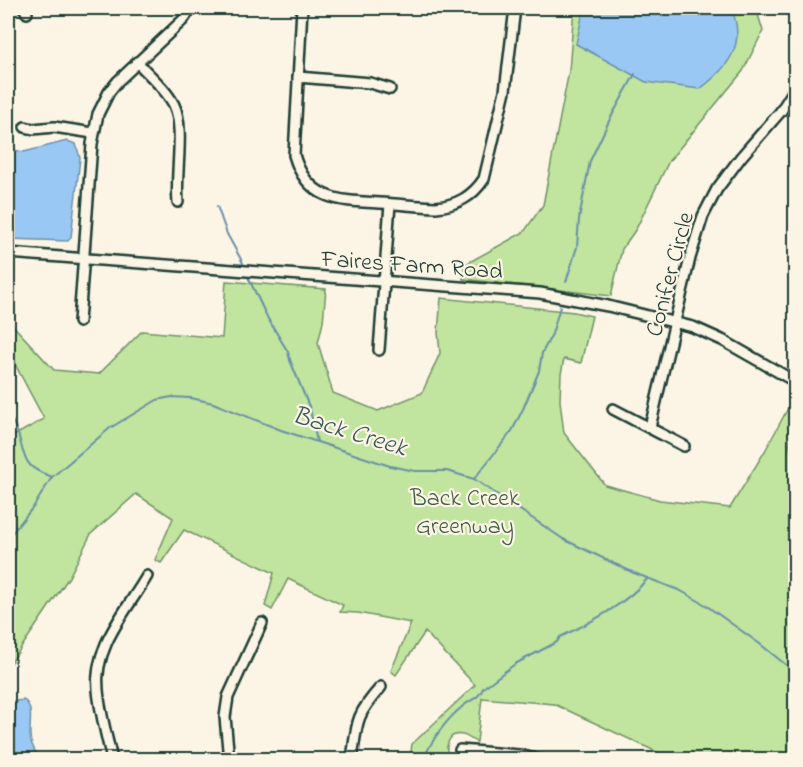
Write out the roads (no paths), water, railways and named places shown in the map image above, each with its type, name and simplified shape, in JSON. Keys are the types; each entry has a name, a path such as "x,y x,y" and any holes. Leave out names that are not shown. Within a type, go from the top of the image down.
{"street":[{"path":"79,322 93,133 98,114 109,92 137,62 183,20 191,8"},
{"path":"302,8 294,155 302,176 318,192 343,200 436,207 449,206 471,195 484,179 505,92 515,8"},
{"path":"137,62 168,96 177,114 176,188 178,202"},
{"path":"298,77 370,83 390,89"},
{"name":"Conifer Circle","path":"650,427 690,258 703,216 717,189 781,111 795,87"},
{"path":"25,127 93,133"},
{"path":"379,350 390,204"},
{"name":"Faires Farm Road","path":"8,254 540,293 608,306 707,332 795,382"},
{"path":"613,409 684,446"},
{"path":"112,759 98,692 99,663 110,635 147,576"},
{"path":"229,759 225,717 228,697 262,622"},
{"path":"352,759 360,714 381,687"},
{"path":"460,750 489,756 540,759"}],"water":[{"path":"584,8 731,8 737,33 736,44 727,63 700,89 646,82 576,44"},
{"path":"67,141 76,144 80,158 71,237 68,241 8,239 8,149 24,152"},
{"path":"24,700 30,709 31,742 40,759 8,759 8,702"}],"waterway":[{"path":"566,282 577,247 579,219 590,161 635,74"},
{"path":"217,206 227,234 243,263"},
{"path":"248,277 267,317 288,352 310,409 317,442"},
{"path":"474,479 512,431 539,371 542,353 552,334 560,307"},
{"name":"Back Creek","path":"8,538 34,506 52,477 110,428 157,400 171,397 191,398 213,403 281,430 390,466 415,471 447,471 474,479 563,539 634,573 681,591 704,604 796,673"},
{"path":"8,416 16,428 26,460 37,471 52,477"},
{"path":"423,760 445,724 463,706 478,696 483,688 515,664 608,612 648,578"}],"park label":[{"name":"Back Creek Greenway","path":"465,511"}]}
